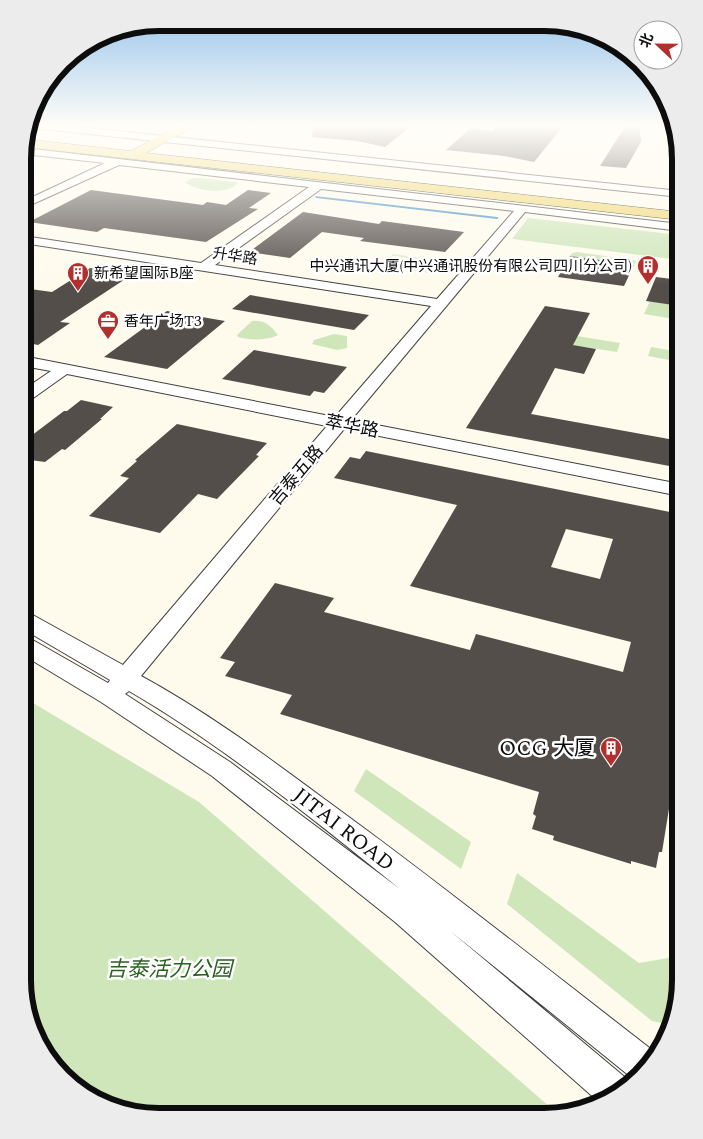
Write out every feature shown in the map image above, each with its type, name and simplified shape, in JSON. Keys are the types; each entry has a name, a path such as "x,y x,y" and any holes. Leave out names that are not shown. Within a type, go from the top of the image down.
{"main road":[{"path":"365,178 672,215"},
{"path":"457,178 672,203"}],"street":[{"path":"31,194 64,178"},
{"path":"31,202 79,178"},
{"path":"269,178 672,226"},
{"path":"531,178 672,193"},
{"path":"204,267 319,185"},
{"name":"吉泰五路","path":"118,687 339,423 523,208"},
{"name":"升华路","path":"31,241 442,304"},
{"name":"萃华路","path":"31,363 672,488"},
{"path":"31,392 64,369"},
{"name":"JITAI ROAD","path":"31,625 118,687 406,912 611,1089"},
{"name":"JITAI ROAD","path":"31,649 118,687 177,707 257,763 366,845 641,1063"}],"green space":[{"path":"199,178 238,183 226,190 212,191 185,183 190,179"},
{"path":"528,218 672,234 672,259 512,239"},
{"path":"577,252 636,261 634,265 570,256 572,253"},
{"path":"393,254 449,262 438,274 381,266"},
{"path":"650,301 672,305 672,319 644,314"},
{"path":"252,321 260,321 267,324 278,335 259,339 238,337 237,335"},
{"path":"334,334 347,336 347,348 337,350 312,344 314,340"},
{"path":"577,336 620,343 617,352 573,345"},
{"path":"651,347 672,351 672,360 648,356"},
{"name":"吉泰活力公园","path":"31,702 199,802 550,1107 159,1108 143,1107 110,1098 95,1091 81,1081 58,1058 48,1044 41,1029 34,1005 31,980"},
{"path":"366,769 471,842 461,869 354,791"},
{"path":"517,873 639,963 671,958 671,988 664,1023 652,1021 507,904"}],"building":[{"path":"91,190 203,205 207,202 226,205 248,190 271,193 249,208 258,209 206,242 104,228 97,232 31,221"},
{"path":"303,212 379,224 382,221 464,232 445,252 360,241 364,238 322,232 290,258 249,252"},
{"path":"570,256 634,265 624,286 558,277"},
{"name":"新希望国际B座","path":"90,268 136,272 60,322 70,323 38,345 31,344 31,289 52,292"},
{"path":"656,277 672,279 672,305 646,301"},
{"path":"250,295 369,315 354,330 232,309"},
{"path":"545,306 590,313 573,345 596,349 584,374 555,368 531,414 672,439 672,466 466,428"},
{"path":"167,311 225,321 167,369 104,357"},
{"path":"254,350 347,367 324,393 314,391 310,396 222,379"},
{"path":"81,400 113,407 100,419 102,419 65,450 62,449 45,462 31,460 31,436 64,411 67,411"},
{"path":"177,424 267,443 256,455 259,456 217,499 198,494 160,533 89,516 129,478 120,476 137,461 135,460"},
{"path":"366,451 672,512 671,795 662,852 659,852 656,868 631,861 631,864 553,840 554,836 532,829 536,816 533,814 539,792 280,714 292,695 225,676 235,662 220,658 275,583 334,598 324,612 470,650 476,634 623,672 631,642 410,586 457,505 334,478 350,457 360,459","holes":["566,529 613,539 600,579 551,567"]}],"waterway":[{"path":"316,197 497,218"}],"place":[{"name":"中兴通讯大厦(中兴通讯股份有限公司四川分公司)","path":"648,285"},
{"name":"新希望国际B座","path":"78,292"},
{"name":"香年广场T3","path":"108,340"},
{"name":"OCG 大厦","path":"611,767"}]}
